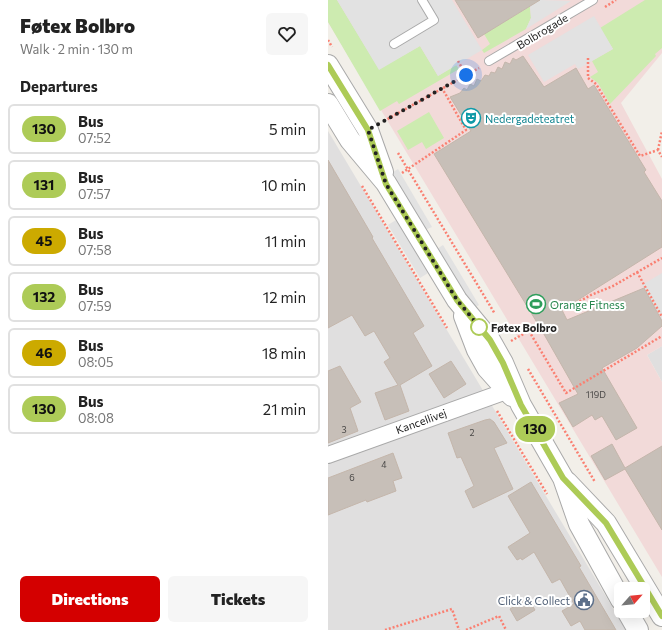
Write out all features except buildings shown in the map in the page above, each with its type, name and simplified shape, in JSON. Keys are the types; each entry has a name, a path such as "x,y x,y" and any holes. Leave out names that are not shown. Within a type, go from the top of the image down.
{"street":[{"path":"328,65 368,130 386,184"},
{"path":"328,104 350,140 386,184 457,300 477,350 487,368 514,394 563,478 579,524 614,587"},
{"name":"Kancellivej","path":"328,455 514,394"},
{"path":"563,478 606,523 662,616"},
{"path":"631,618 638,630"}],"lane":[{"path":"394,44 434,20 422,0"},
{"name":"Bolbrogade","path":"489,61 594,0"}],"path":[{"path":"588,58 588,78 596,84 640,156 658,150"},
{"path":"368,130 466,75 458,61"},
{"path":"386,184 466,130 442,88"},
{"path":"662,131 658,150 662,156"},
{"path":"570,307 591,295 613,286 662,258"},
{"path":"637,272 662,317"},
{"path":"657,308 662,305"},
{"path":"530,331 566,393 662,336"},
{"path":"385,630 452,609 459,630"},
{"path":"466,630 499,616 506,630"}],"shaded area":[{"path":"328,0 662,0 662,53 621,103 662,179 662,346 647,355 662,382 662,577 328,22"},
{"path":"337,0 452,0 482,50 438,76 420,46 379,70"},
{"path":"540,0 571,1 526,29 531,18 530,6"},
{"path":"594,16 613,49 578,69 575,64 544,82 528,55"},
{"path":"328,131 614,610 614,618 619,618 626,630 328,630"},
{"path":"398,169 432,227 425,230 392,173"},
{"path":"396,220 428,273 420,278 388,225"},
{"path":"443,245 479,305 474,308 437,249"},
{"path":"662,273 662,321 642,285"},
{"path":"662,346 662,382 647,355"}],"green space":[{"path":"328,0 337,0 379,69 420,46 438,76 456,65 459,69 399,104 397,101 380,111 328,22"},
{"path":"645,0 662,0 662,48 610,104 598,83 590,77 598,72 592,61 613,49 600,28"},
{"path":"530,6 531,18 526,29 484,53 482,50 490,44 484,34"},
{"path":"429,112 444,138 426,149 422,142 408,150 397,131"}],"bus line":[{"name":"130","path":"328,65 368,130 386,184 457,300 490,340 503,363 521,405 563,478 606,523 662,616"}],"place":[{"name":"Nedergadeteatret","path":"471,118"},
{"name":"Orange Fitness","path":"536,304"},
{"name":"Føtex Bolbro","path":"479,327"},
{"name":"Click & Collect","path":"584,600"}],"route":[{"path":"466,75 368,130 386,184 457,300 482,330 479,327"}]}
